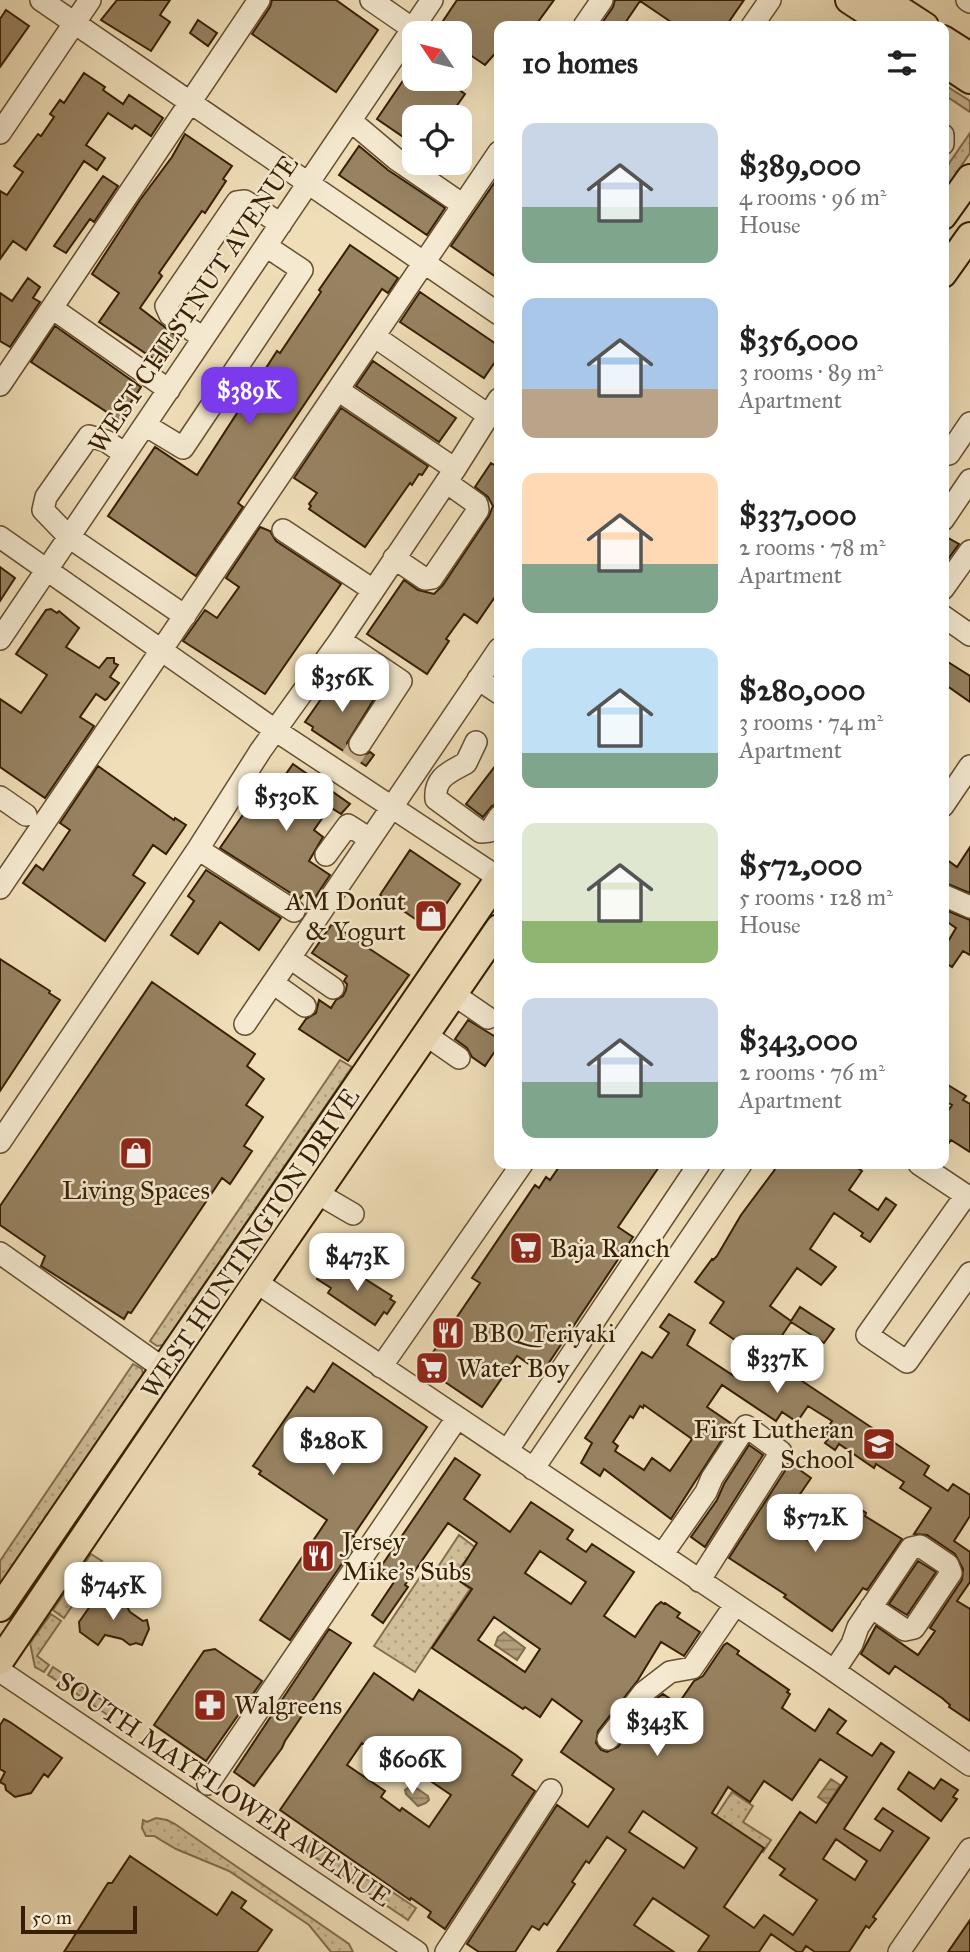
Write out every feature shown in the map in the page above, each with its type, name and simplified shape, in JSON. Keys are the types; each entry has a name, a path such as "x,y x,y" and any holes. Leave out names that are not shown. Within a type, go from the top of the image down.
{"main road":[{"path":"849,0 894,9 916,21"},
{"path":"949,42 970,56"},
{"path":"949,66 970,80"},
{"path":"949,207 970,177"},
{"path":"949,266 970,236"},
{"name":"WEST HUNTINGTON DRIVE","path":"0,1608 494,885"},
{"name":"WEST HUNTINGTON DRIVE","path":"0,1661 494,936"},
{"path":"256,1282 252,1258 284,1211 289,1185"},
{"path":"157,1428 153,1422 152,1411 185,1363 192,1347 192,1329"}],"street":[{"path":"41,0 494,311"},
{"path":"0,133 90,0"},
{"path":"0,386 259,0"},
{"path":"371,0 402,21"},
{"name":"WEST CHESTNUT AVENUE","path":"418,21 432,0"},
{"path":"587,21 602,0"},
{"path":"755,21 770,0"},
{"name":"WEST CHESTNUT AVENUE","path":"0,639 402,45"},
{"path":"351,121 396,159 463,205"},
{"path":"0,888 494,159"},
{"path":"203,338 170,315 166,306 237,202 245,201 281,224"},
{"path":"145,425 183,448 302,270 266,246"},
{"path":"52,308 169,390"},
{"path":"0,1142 8,1114 198,849 275,730 340,640 494,407 374,337"},
{"path":"338,390 450,476 477,504 478,510 432,578 425,579 394,558"},
{"path":"949,454 970,423"},
{"path":"125,454 106,441 89,436 46,496 43,510 69,537 185,616"},
{"path":"949,511 970,480"},
{"path":"283,530 373,590"},
{"path":"0,537 275,730 351,759 391,808 494,875"},
{"path":"949,581 970,551"},
{"path":"949,620 970,635"},
{"path":"340,640 401,681 351,759"},
{"path":"245,1024 494,656"},
{"path":"478,679 494,690"},
{"path":"476,742 466,762 442,776 437,785 436,799 481,832 490,831 494,825"},
{"path":"956,798 970,766"},
{"path":"0,797 26,815"},
{"path":"326,855 348,825 370,839"},
{"path":"198,849 295,911"},
{"path":"949,898 970,907"},
{"path":"290,958 333,988"},
{"path":"273,983 305,1006"},
{"path":"453,994 488,1018"},
{"path":"426,1035 459,1058"},
{"path":"381,1367 519,1169"},
{"path":"506,1451 696,1169"},
{"path":"533,1469 738,1169"},
{"path":"926,1169 968,1197 867,1335 907,1362 970,1273"},
{"path":"317,1193 353,1214"},
{"path":"0,1252 164,1369"},
{"path":"256,1282 970,1765"},
{"path":"208,1784 457,1418"},
{"path":"662,1555 698,1504 746,1426 780,1452 699,1581"},
{"path":"608,1739 644,1692 670,1672 692,1668 735,1605"},
{"path":"834,1671 872,1607"},
{"name":"SOUTH MAYFLOWER AVENUE","path":"0,1671 417,1952"},
{"path":"446,1952 551,1790"},
{"path":"899,1952 970,1849"}],"shaded area":[{"path":"949,88 970,101 970,112 949,98"},
{"path":"970,133 970,153 949,184 949,163"},
{"path":"340,1060 352,1067 163,1345 157,1346 150,1341"},
{"path":"133,1364 142,1369 143,1374 0,1586 0,1561"},
{"path":"459,1535 476,1548 453,1576 470,1589 415,1672 374,1646 426,1568 434,1573"},
{"path":"91,1554 102,1561 64,1618 53,1610"},
{"path":"51,1614 61,1621 37,1656 49,1665 44,1672 35,1667 30,1643"},
{"path":"504,1632 525,1648 517,1660 495,1645"},
{"path":"53,1667 77,1683 72,1690 48,1675"},
{"path":"79,1685 118,1710 112,1718 74,1692"},
{"path":"831,1779 840,1785 828,1804 818,1797"},
{"path":"412,1785 428,1796 426,1803 418,1806 406,1794 405,1790"},
{"path":"732,1792 753,1806 743,1822 771,1840 763,1852 714,1819"},
{"path":"156,1818 175,1824 349,1944 353,1952 331,1952 309,1925 229,1871 176,1849 154,1836 146,1836 142,1828 143,1820 147,1822"},
{"path":"314,1839 416,1908 408,1920 306,1851"}],"building":[{"path":"117,0 170,0 160,15 170,22 151,51 101,20"},
{"path":"272,0 336,0 378,30 336,92 252,34"},
{"path":"457,0 554,0 539,21 494,21 494,55 485,65 472,56 472,21 443,21"},
{"path":"615,0 744,0 729,21 670,21 640,1 626,21 603,21"},
{"path":"6,10 29,26 0,67 0,19"},
{"path":"198,20 217,33 208,46 190,33"},
{"path":"84,73 105,87 103,90 123,104 129,95 163,118 151,136 135,125 132,129 108,113 86,145 105,158 97,170 84,161 26,250 13,241 0,259 0,191 7,195 23,172 14,166 38,134 41,136 54,117 50,114 60,100 64,103"},
{"path":"402,82 402,91 461,91 465,94 457,105 402,105 402,136 377,119"},
{"path":"185,134 232,166 223,179 226,181 159,273 162,276 140,308 175,335 160,363 99,322 119,293 92,274"},
{"path":"359,146 388,170 445,208 427,235 339,175"},
{"path":"103,176 118,186 94,222 90,219 66,253 54,246"},
{"path":"494,183 494,276 451,246"},
{"path":"350,245 398,278 388,293 382,289 238,503 243,507 196,576 108,516 155,447 197,475"},
{"path":"28,278 40,287 33,298 40,302 10,347 0,341 0,293 12,301"},
{"path":"420,292 494,343 494,363 484,378 400,322"},
{"path":"55,326 141,387 119,420 31,362"},
{"path":"373,361 456,418 439,442 356,386"},
{"path":"341,408 428,466 412,485 410,483 365,547 309,509 309,504 317,493 294,478"},
{"path":"491,463 494,465 494,598 477,623 464,614 446,639 449,641 427,674 367,634 404,580 418,590 434,594 443,585 493,506 488,497 475,487"},
{"path":"260,527 270,531 276,541 341,584 265,694 183,641 205,610 217,618 239,587 226,578"},
{"path":"949,538 959,544 949,558"},
{"path":"0,567 15,578 0,601"},
{"path":"51,609 57,613 59,611 79,628 66,647 99,668 107,658 114,658 114,663 118,665 110,677 119,683 105,700 96,694 80,717 94,726 45,798 0,767 0,699 21,713 47,675 16,654 46,610"},
{"path":"949,663 970,676 970,702 949,687"},
{"path":"340,672 376,696 347,743 353,755 360,757 370,752 374,755 366,766 312,730 313,727 305,722"},
{"path":"293,764 350,804 341,814 330,807 314,830 323,837 309,861 330,875 314,899 305,892 300,899 220,848 251,803 256,806 271,785 276,788"},
{"path":"98,766 174,820 175,818 186,825 166,854 153,845 133,875 145,883 105,941 23,883 36,865 43,870 70,830 60,823"},
{"path":"494,768 494,805 483,817 466,804"},
{"path":"970,847 970,893 949,884 949,861 957,867"},
{"path":"410,850 460,884 440,913 445,916 436,930 432,927 430,929 380,895"},
{"path":"206,870 281,918 259,950 220,922 198,954 171,935 194,901 188,896"},
{"path":"949,911 970,920 970,955 963,951 952,967 949,965 949,940 956,928 949,923"},
{"path":"332,924 409,975 348,1061 299,1029 306,1019 316,1013 319,1000 331,1008 346,990 347,984 344,981 347,976 312,953"},
{"path":"0,959 60,1000 0,1091"},
{"path":"152,982 255,1054 247,1066 264,1079 246,1105 263,1117 244,1146 252,1151 230,1184 222,1178 131,1313 128,1312 124,1319 41,1266 45,1256 0,1225 0,1206"},
{"path":"468,1020 494,1036 494,1052 485,1066 455,1039"},
{"path":"949,1086 966,1096 963,1100 970,1104 970,1152 951,1140 949,1143 949,1109 952,1105 949,1103"},
{"path":"558,1169 658,1169 618,1227 633,1237 542,1373 517,1356 482,1407 423,1367 480,1283 472,1278 535,1185 539,1188 546,1177 550,1180"},
{"path":"775,1169 859,1169 862,1171 849,1190 878,1210 886,1198 896,1205 870,1242 861,1236 863,1233 834,1213 810,1249 836,1267 821,1285 797,1268 770,1306 791,1321 800,1307 834,1329 824,1343 791,1322 775,1346 807,1369 802,1381 929,1466 924,1475 948,1491 953,1484 970,1495 970,1516 954,1541 970,1552 970,1582 957,1601 970,1609 970,1721 895,1666 889,1674 861,1654 876,1626 918,1655 935,1631 930,1628 962,1580 963,1569 955,1554 927,1535 914,1534 931,1508 900,1488 904,1482 876,1464 874,1468 839,1444 835,1450 825,1443 830,1436 826,1434 832,1421 808,1406 797,1422 782,1412 776,1421 722,1385 707,1407 732,1424 671,1519 604,1469 600,1476 581,1463 592,1443 585,1438 642,1352 652,1358 669,1333 660,1327 669,1314 695,1330 687,1345 734,1376 751,1351 710,1323 724,1302 695,1282 717,1256 741,1215","holes":["644,1405 692,1439 670,1471 652,1458 644,1470 615,1451 618,1446 613,1442 640,1406 643,1408"]},
{"path":"329,1261 343,1271 346,1267 392,1296 390,1299 395,1302 375,1325 328,1293 331,1288 317,1279"},
{"path":"333,1363 427,1427 353,1536 358,1540 290,1640 260,1620 327,1520 259,1474 261,1471 253,1466 307,1387 314,1392"},
{"path":"749,1445 763,1455 705,1547 691,1537 717,1500"},
{"path":"455,1458 480,1475 464,1499 510,1532 531,1502 573,1530 567,1539 586,1552 592,1544 634,1572 604,1616 635,1637 661,1602 680,1613 677,1617 700,1632 684,1656 661,1642 638,1680 598,1731 596,1743 601,1750 607,1752 618,1747 653,1701 663,1694 678,1704 727,1643 739,1651 737,1654 789,1690 787,1692 790,1694 782,1708 815,1731 829,1709 846,1721 837,1733 872,1756 881,1743 894,1752 844,1829 880,1851 893,1831 875,1819 883,1808 929,1838 873,1917 876,1919 869,1928 866,1926 849,1952 815,1952 806,1946 802,1952 797,1952 771,1934 759,1952 698,1952 709,1936 653,1898 634,1925 674,1952 557,1952 626,1850 607,1837 589,1863 586,1861 572,1882 575,1884 547,1925 544,1923 539,1930 532,1926 515,1952 479,1952 467,1944 557,1805 588,1827 614,1789 561,1752 582,1721 552,1699 540,1717 525,1707 523,1709 432,1648 472,1589 455,1578 477,1543 448,1523 405,1585 408,1587 383,1623 372,1615 396,1579 380,1568","holes":["540,1551 586,1582 571,1604 525,1573","494,1617 540,1649 525,1672 478,1640","820,1759 847,1777 816,1823 800,1812 769,1858 785,1869 780,1875 817,1900 793,1935 764,1915 754,1928 724,1907 764,1848 712,1813 728,1787 750,1802 764,1781 792,1800","643,1811 697,1848 684,1868 629,1832","836,1839 867,1861 855,1880 823,1859"]},
{"path":"790,1463 811,1478 781,1522 816,1546 847,1500 866,1513 865,1516 902,1539 867,1590 863,1588 832,1631 784,1597 786,1595 729,1558"},
{"path":"918,1561 936,1572 907,1615 889,1604"},
{"path":"109,1594 125,1603 130,1612 143,1621 147,1620 149,1629 142,1645 130,1645 122,1639 105,1635 98,1645 80,1632 79,1622 98,1595 102,1598"},
{"path":"329,1629 351,1643 254,1786 234,1772"},
{"path":"215,1649 262,1681 206,1761 154,1725 204,1651"},
{"path":"374,1673 413,1700 419,1690 516,1755 522,1760 512,1775 535,1791 445,1929 428,1917 431,1912 280,1810","holes":["362,1743 399,1769 404,1763 451,1795 429,1827 381,1797 385,1791 347,1765"]},
{"path":"4,1719 62,1758 48,1777 44,1774 31,1793 15,1797 0,1782 5,1772 0,1769 0,1725"},
{"path":"909,1772 934,1789 941,1779 958,1790 953,1797 957,1799 941,1821 898,1789"},
{"path":"130,1856 217,1915 232,1892 246,1901 241,1908 272,1930 257,1952 64,1952 108,1883 112,1883"},
{"path":"970,1920 970,1952 948,1952"}],"tunnel":[{"path":"351,758 360,744"}],"place":[{"name":"AM Donut & Yogurt","path":"431,916"},
{"name":"Living Spaces","path":"136,1153"},
{"name":"Baja Ranch","path":"526,1248"},
{"name":"BBQ Teriyaki","path":"448,1333"},
{"name":"Water Boy","path":"432,1368"},
{"name":"First Lutheran School","path":"879,1444"},
{"name":"Jersey Mike's Subs","path":"318,1556"},
{"name":"Walgreens","path":"210,1705"}]}
